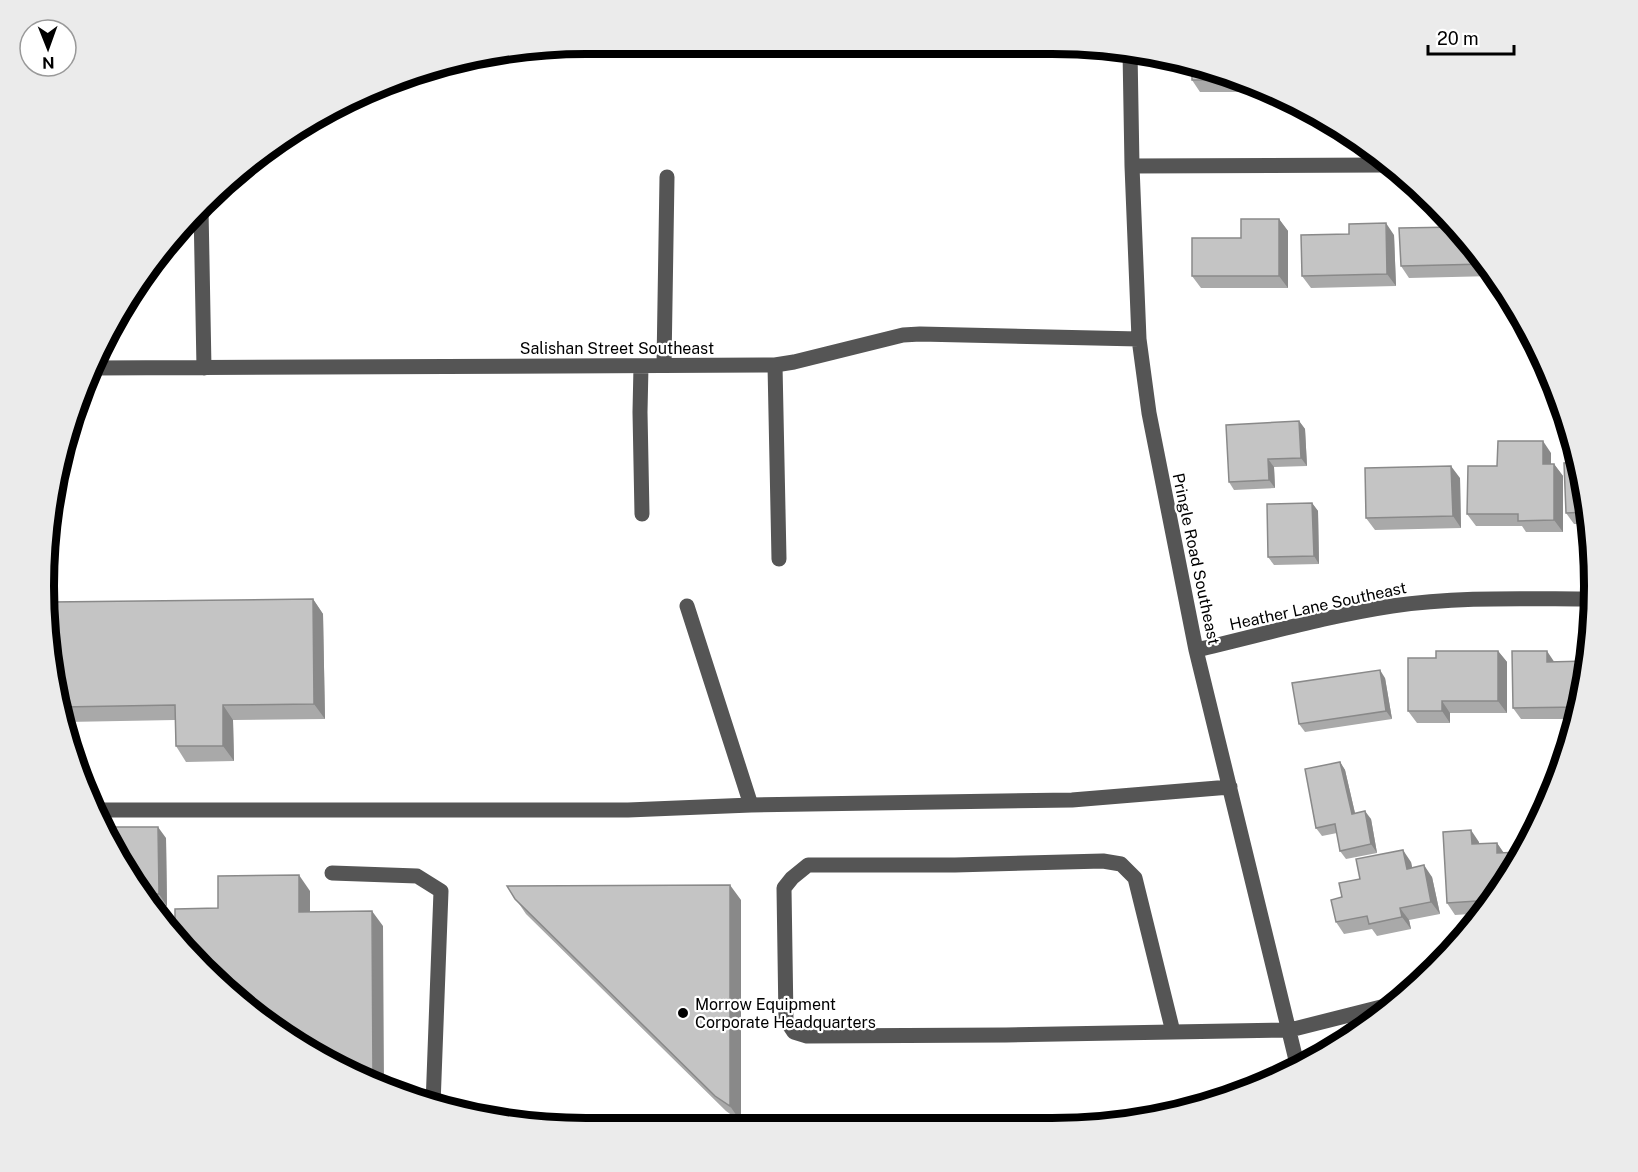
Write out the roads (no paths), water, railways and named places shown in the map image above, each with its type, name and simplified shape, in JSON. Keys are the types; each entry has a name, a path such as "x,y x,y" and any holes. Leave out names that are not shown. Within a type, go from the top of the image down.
{"street":[{"name":"Pringle Road Southeast","path":"1130,60 1139,339 1149,413 1196,650 1296,1058"},
{"path":"1132,165 1377,165"},
{"path":"664,365 667,177"},
{"path":"201,219 204,368"},
{"name":"Salishan Street Southeast","path":"101,368 775,365 903,335 1139,339"},
{"path":"775,365 779,559"},
{"path":"642,366 640,412 642,514"},
{"name":"Heather Lane Southeast","path":"1196,650 1392,606 1447,601 1584,598"},
{"path":"687,606 752,805"},
{"path":"104,810 628,810 752,805 1072,800 1230,788"},
{"path":"1173,1032 1135,878 1122,864 1103,861 956,865 808,865 784,888 786,1020 794,1032 807,1036 856,1037 1173,1032 1290,1030 1375,1008"},
{"path":"332,873 417,876 441,891 433,1096"}],"place":[{"name":"Morrow Equipment Corporate Headquarters","path":"683,1013"}]}
